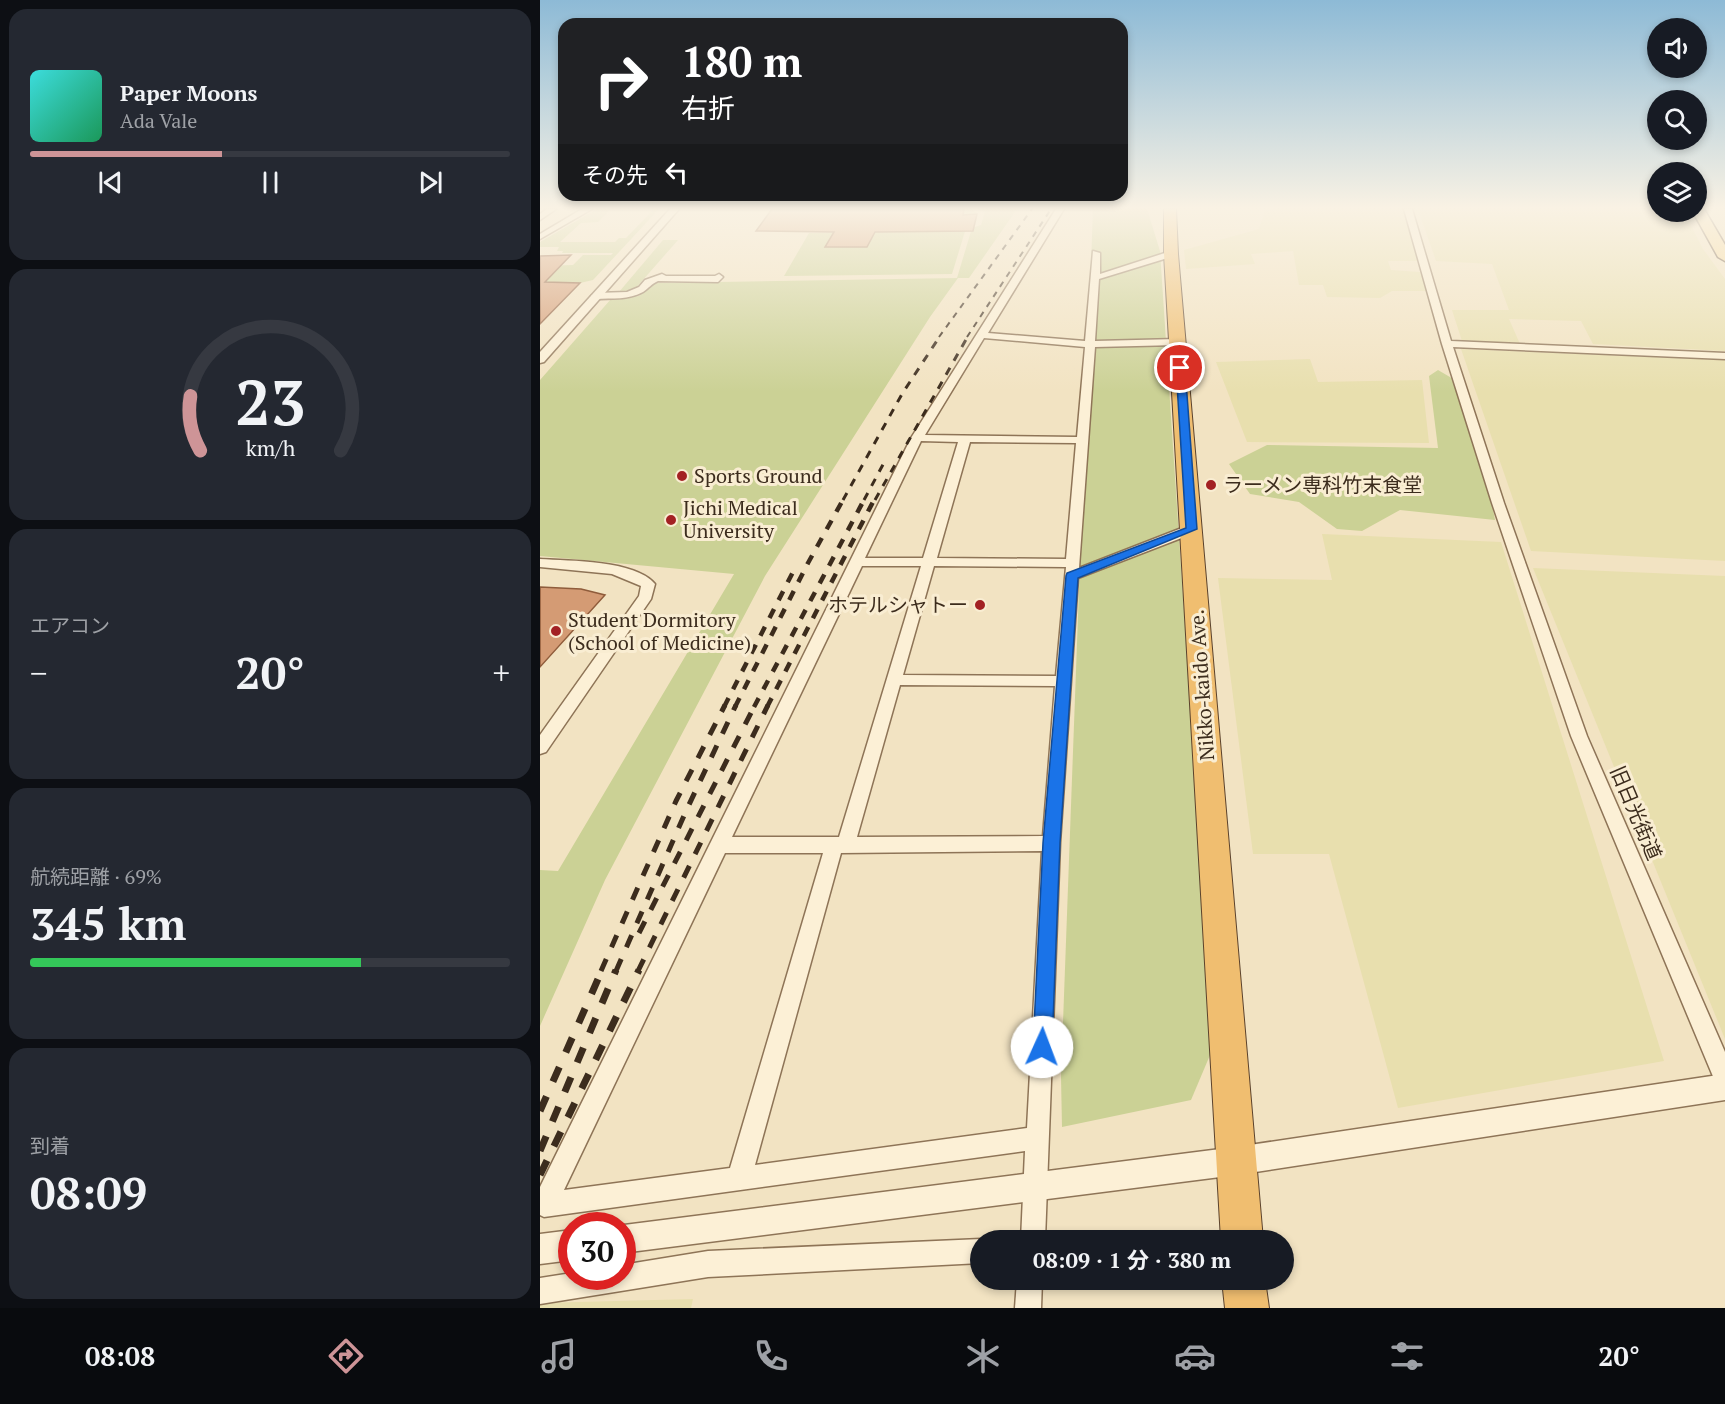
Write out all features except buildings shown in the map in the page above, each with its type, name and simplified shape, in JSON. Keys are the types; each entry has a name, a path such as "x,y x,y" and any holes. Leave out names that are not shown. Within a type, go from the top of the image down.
{"highway":[{"name":"Nikko-kaido Ave.","path":"1172,270 1241,1230"},
{"path":"1246,1290 1247,1308"}],"street":[{"path":"540,359 620,270"},
{"path":"1022,270 917,438 544,1205 1038,1138"},
{"path":"1034,1230 1051,843 1095,270"},
{"path":"1095,278 1120,270"},
{"name":"旧日光街道","path":"1426,270 1498,503 1579,736 1725,1078"},
{"path":"596,296 629,295 637,292 648,282 661,278 718,279 719,277"},
{"path":"982,334 1090,344 1178,342"},
{"path":"1447,344 1725,356"},
{"path":"917,438 1082,440"},
{"path":"739,1179 840,845 894,680 965,439"},
{"path":"857,562 929,562 1072,570 1192,529"},
{"path":"540,563 625,572 639,577 648,584 646,596 540,748"},
{"path":"894,680 1064,681"},
{"path":"720,845 1051,843"},
{"path":"636,1236 1236,1161 1725,1087"},
{"path":"540,1249 558,1247"},
{"path":"540,1291 708,1264 970,1252"},
{"path":"1028,1308 1029,1290"}],"shaded area":[{"path":"1296,270 1392,270 1420,272 1427,291 1392,291 1380,298 1327,297 1323,285 1299,285"},
{"path":"1494,270 1718,270 1725,279 1725,351 1593,344 1581,321 1509,319 1520,344 1462,341 1452,310 1509,310"},
{"path":"1461,349 1725,360 1725,561 1531,551"},
{"path":"1310,359 1318,382 1422,380 1429,443 1247,442 1216,362"},
{"path":"1322,534 1501,542 1664,1061 1398,1108 1329,854 1253,854 1218,578 1332,580"},
{"path":"1533,568 1725,576 1725,1039"},
{"path":"693,1299 691,1308 540,1308 540,1303"}],"green space":[{"path":"540,270 602,270 593,280 580,283 540,282"},
{"path":"638,270 652,270 631,292 619,292"},
{"path":"787,270 953,270 952,274 784,276"},
{"name":"Sports Ground","path":"959,270 975,270 969,278 958,278 930,317 765,576 605,880 540,1026 540,870 558,871 734,574 540,556 540,380 611,299 639,296 656,283 957,278"},
{"path":"1091,270 1161,270 1213,1048 1191,1100 1062,1127 1061,1077"},
{"path":"1438,370 1455,380 1489,488 1495,520 1400,510 1362,531 1337,529 1299,502 1250,494 1229,464 1267,445 1438,448 1429,376"}],"railway":[{"path":"939,337 988,270"},
{"path":"967,337 1011,270"},
{"path":"843,500 902,394 940,336"},
{"path":"875,500 968,336"},
{"path":"864,500 886,459"},
{"path":"736,705 808,563 844,498"},
{"path":"754,707 865,498"},
{"path":"767,706 875,498"},
{"path":"724,707 795,568"},
{"path":"601,971 676,801 725,705"},
{"path":"616,971 686,811 736,705"},
{"path":"639,933 755,705"},
{"path":"638,971 767,706"},
{"path":"540,1111 602,970"},
{"path":"540,1151 616,970"},
{"path":"540,1175 639,970"}],"place":[{"name":"Sports Ground","path":"682,476"},
{"name":"ラーメン専科竹末食堂","path":"1211,485"},
{"name":"Jichi Medical University","path":"671,520"},
{"name":"ホテルシャトー","path":"980,605"},
{"name":"Student Dormitory (School of Medicine)","path":"556,631"}],"route":[{"path":"1042,1047 1051,843 1072,576 1192,529 1180,368"}]}
